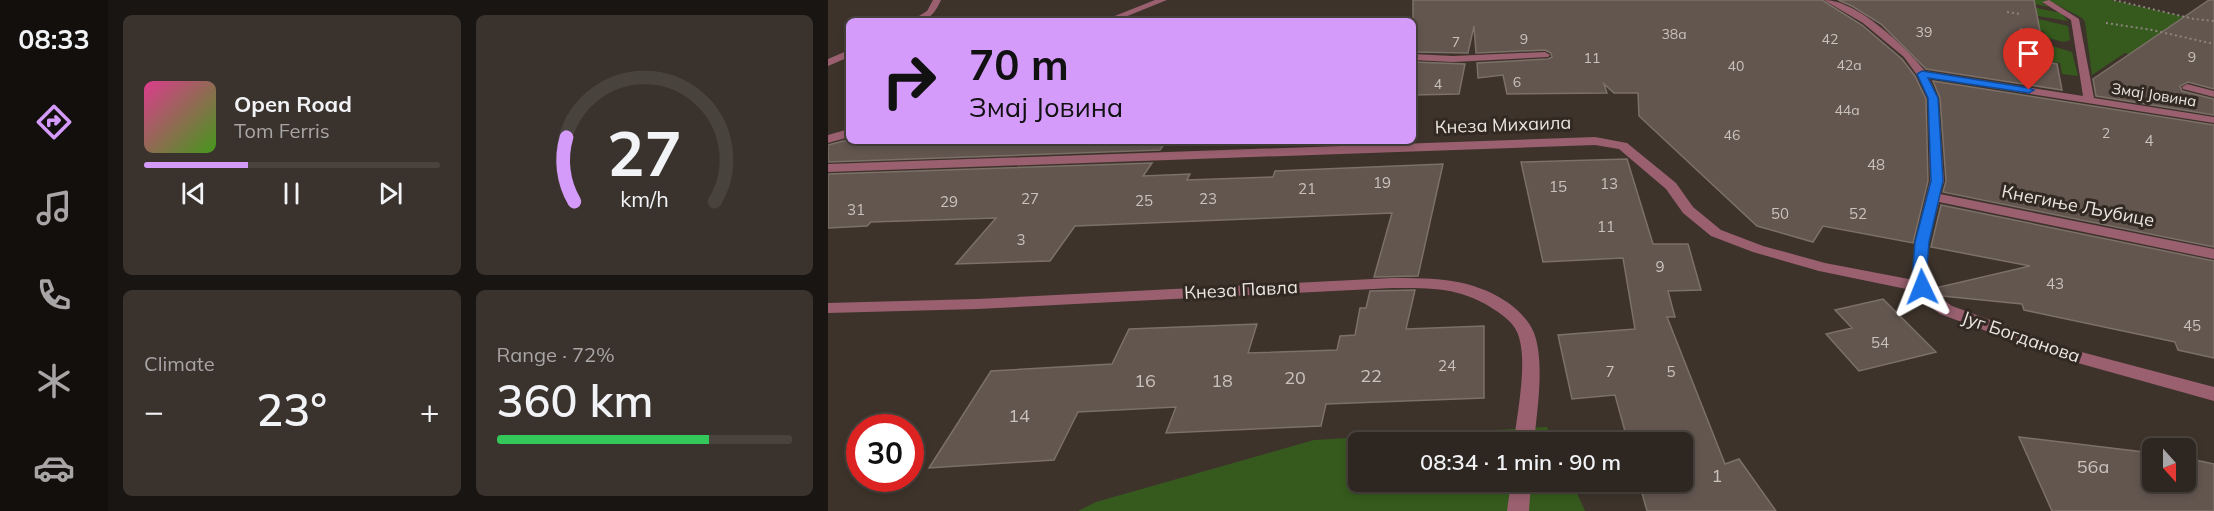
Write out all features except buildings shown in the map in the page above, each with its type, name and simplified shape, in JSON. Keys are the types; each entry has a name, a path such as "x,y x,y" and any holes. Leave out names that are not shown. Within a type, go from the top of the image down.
{"street":[{"path":"922,18 931,13 937,0"},
{"path":"1115,18 1162,0"},
{"path":"1828,0 1866,21 1907,55 1922,74 1933,98 1936,122 1937,181 1922,242 1920,267 1922,287"},
{"name":"Змај Јовина","path":"2046,2 2075,19 2089,100"},
{"path":"828,63 846,54"},
{"path":"1416,57 1545,55"},
{"name":"Змај Јовина","path":"1922,74 2214,120"},
{"path":"2187,87 2214,94"},
{"path":"828,139 846,133"},
{"name":"Кнеза Михаила","path":"828,168 1595,141 1623,146 1671,186 1688,210 1716,233 1758,249 1824,268 1922,287"},
{"name":"Кнегиње Љубице","path":"1934,197 2214,254"},
{"name":"Кнеза Павла","path":"828,308 977,304 1392,283 1450,283 1485,294 1510,313 1526,332 1529,357 1525,432"},
{"name":"Југ Богданова","path":"1922,287 1926,296 1946,310 2066,354 2214,394"},
{"path":"1518,511 1520,492"}],"path":[{"path":"2114,0 2194,19 2214,21"},
{"path":"2101,22 2152,30 2214,44"},
{"path":"2020,28 2034,32"}],"green space":[{"path":"2005,0 2111,0 2194,19 2157,62 2125,53 2092,75 2085,22 2082,18 2052,2 2042,3 2049,7 2025,2 2022,5 2061,13 2068,21 2019,13"},
{"path":"2017,14 2068,26 2070,40 2064,42 2040,36 2045,32 2026,27"},
{"path":"2033,40 2072,52 2078,76 2062,74 2060,63 2050,61 2048,53 1978,42"},
{"path":"1547,427 1549,432 1457,432"},
{"path":"1348,438 1348,492 1576,492 1585,511 1078,511 1096,502 1314,440"}],"route":[{"path":"1922,287 1920,267 1922,242 1937,181 1936,122 1933,98 1922,74 2029,90"}]}
